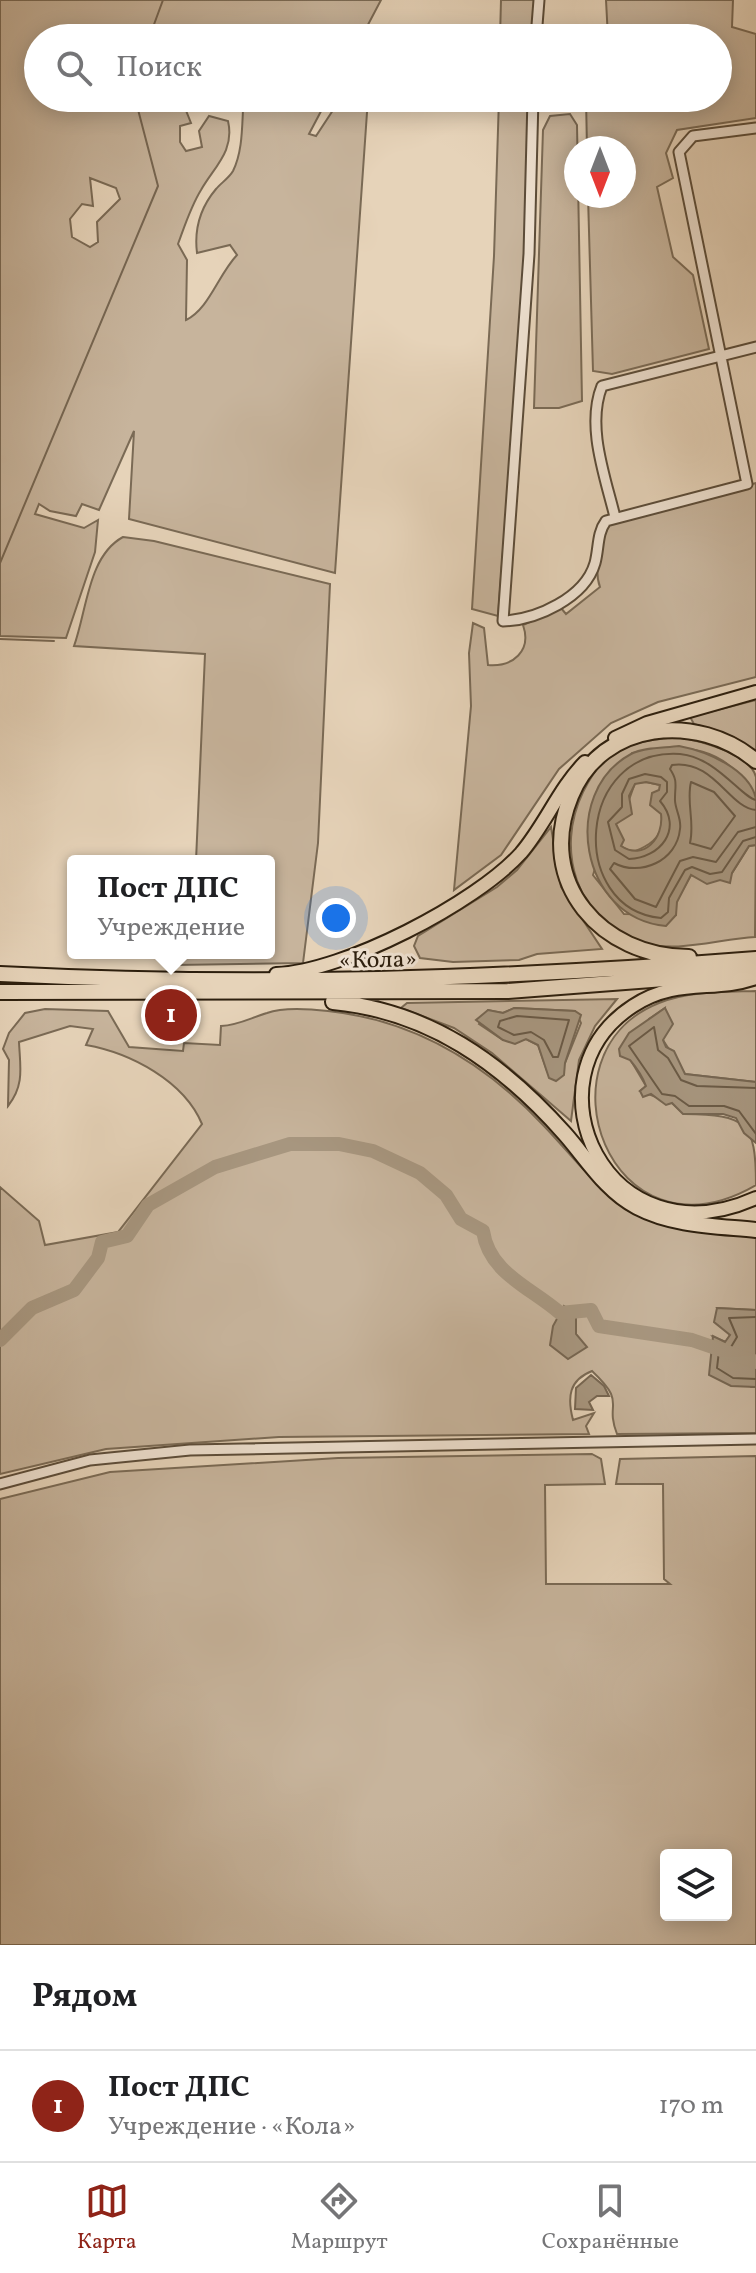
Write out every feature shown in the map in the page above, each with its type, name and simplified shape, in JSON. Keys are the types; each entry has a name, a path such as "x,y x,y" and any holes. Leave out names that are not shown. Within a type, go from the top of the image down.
{"highway":[{"path":"756,761 722,739 689,729 657,730 623,741 598,759 576,786 567,809 563,846 570,884 580,905 598,927 620,942 664,956 725,953 756,959"},
{"name":"«Кола»","path":"0,974 215,982 508,977 756,959"},
{"name":"«Кола»","path":"0,992 245,994 508,991 756,975"},
{"path":"245,994 367,1007 432,1028 478,1053 517,1084 591,1167 635,1207 675,1220 756,1230"}],"main road":[{"path":"215,982 328,966 421,921 486,884 511,863 575,774 606,744 647,723 756,692"},
{"path":"756,975 667,990 625,1011 602,1034 592,1055 583,1096 588,1131 600,1160 622,1187 639,1200 687,1214 711,1213 756,1198"}],"street":[{"path":"537,24 539,0"},
{"path":"533,112 529,254 503,621 532,615 577,590 595,563 601,528 615,517 747,484 679,152 693,136 756,128"},
{"path":"615,517 597,433 597,397 602,386 756,347"},
{"path":"0,1484 90,1460 190,1450 756,1439"}],"shaded area":[{"path":"0,0 381,0 368,24 24,24 24,112 187,112 191,123 180,126 180,142 186,151 202,147 199,131 209,116 228,121 226,150 194,203 178,244 187,260 186,320 201,308 237,255 230,245 197,253 196,236 206,204 236,164 243,112 321,112 309,134 316,136 332,112 367,112 335,573 129,519 134,431 99,510 82,504 76,516 50,511 39,504 35,514 84,528 98,520 95,552 66,638 0,636","holes":["90,178 116,188 120,199 97,222 98,242 90,247 72,237 70,219 82,204 93,206"]},
{"path":"501,0 536,0 535,24 500,24"},
{"path":"606,0 733,0 732,27 732,24 607,24"},
{"path":"732,27 756,34 756,118 677,130 666,153 673,178 657,187 673,257 693,275 709,349 612,374 593,371 588,208 636,208 636,136 587,136 586,112 732,112"},
{"path":"499,112 531,112 526,253 498,616 472,609 494,256"},
{"path":"570,114 577,125 577,136 564,136 564,208 579,208 582,401 559,408 534,408 543,130 550,116"},
{"path":"756,483 756,677 658,702 611,723 559,769 501,855 454,890 471,706 469,653 473,623 484,628 488,665 512,660 518,656 525,642 523,625 561,608 566,614 600,587 597,571 599,554 611,522"},
{"path":"123,537 154,541 330,584 318,843 303,963 175,965 174,959 275,959 275,855 196,855 205,654 74,646 90,585 102,557"},
{"path":"756,700 756,753 733,737 694,724 690,717"},
{"path":"676,737 722,749 744,761 756,777 756,797 731,767 703,752 670,748 632,753 593,875 624,914 676,915 676,902 691,875 702,878 732,873 749,846 756,845 755,937 668,947 640,942 618,932 600,917 586,900 577,880 571,837 583,792 595,771 607,758 627,746"},
{"path":"635,783 660,785 662,825 656,838 632,851 621,846 616,824 623,817"},
{"path":"551,827 561,887 602,949 537,954 519,960 453,962 420,958 414,946 418,936 497,887 517,870"},
{"path":"756,991 756,1082 685,1074 663,1040 665,1008 649,1019 630,1059 646,1086 640,1091 672,1103 684,1114 734,1120 750,1135 753,1147 756,1185 704,1204 661,1199 627,1178 605,1145 596,1105 600,1064 621,1029 659,1003 694,994"},
{"path":"617,999 595,1026 579,1060 571,1121 492,1053 454,1028 401,1008 407,1003","holes":["515,1008 575,1011 581,1023 565,1063 547,1071 538,1045 526,1039 503,1040 479,1024 488,1010 503,1013"]},
{"path":"45,1009 108,1011 129,1047 183,1051 184,1043 220,1045 221,1026 274,1011 328,1011 390,1024 419,1035 473,1065 522,1104 589,1176 628,1208 670,1225 756,1237 756,1310 717,1308 730,1335 726,1342 713,1337 751,1387 756,1387 756,1433 617,1434 612,1397 592,1371 578,1379 570,1397 573,1420 594,1413 586,1426 589,1434 279,1437 106,1449 0,1474 0,1187 39,1221 45,1245 118,1232 202,1124 183,1095 169,1082 138,1062 86,1045 93,1029 70,1026 19,1042 19,1083 8,1106 9,1060 3,1049 9,1033 25,1013"},
{"path":"592,1454 601,1459 605,1484 545,1485 546,1584 670,1584 664,1579 663,1484 616,1484 620,1459 756,1456 756,1945 0,1945 0,1499 110,1472 338,1458"}],"water":[{"path":"679,746 725,763 752,788 756,799 756,845 749,846 732,873 730,883 720,880 707,884 691,875 677,902 676,915 666,926 637,918 614,901 598,878 589,851 588,823 594,796 609,772 636,752","holes":["646,782 660,785 659,790 652,793 650,805 661,814 656,839 645,849 637,851 621,846 624,840 616,824 632,814 629,796 635,784"]},
{"path":"514,1008 575,1011 581,1015 564,1075 556,1081 549,1078 538,1045 526,1039 515,1044 503,1040 476,1020 488,1010 503,1013"},
{"path":"665,1008 673,1024 663,1040 666,1047 674,1051 685,1074 756,1082 756,1143 744,1133 736,1118 723,1114 683,1114 672,1103 666,1105 651,1094 643,1097 640,1091 646,1086 645,1083 630,1060 620,1056 619,1049 629,1033"},
{"path":"564,1306 576,1314 576,1334 587,1347 568,1359 550,1345 553,1326"},
{"path":"717,1308 756,1310 756,1387 731,1386 709,1375 713,1336 725,1342 730,1335 714,1322"},
{"path":"591,1375 604,1386 609,1396 597,1396 589,1402 593,1410 575,1409 576,1388"}],"waterway":[{"path":"154,24 163,0"},
{"path":"0,563 158,186 139,112"},
{"path":"0,639 54,641"},
{"path":"0,1340 32,1308 74,1290 98,1258 102,1242 127,1236 148,1205 215,1167 290,1144 339,1144 373,1151 420,1173 446,1195 461,1219 483,1231 487,1246 502,1269 560,1313 591,1310 599,1326 692,1340 756,1362"}],"place":[{"name":"Пост ДПС","path":"171,1015"}]}
